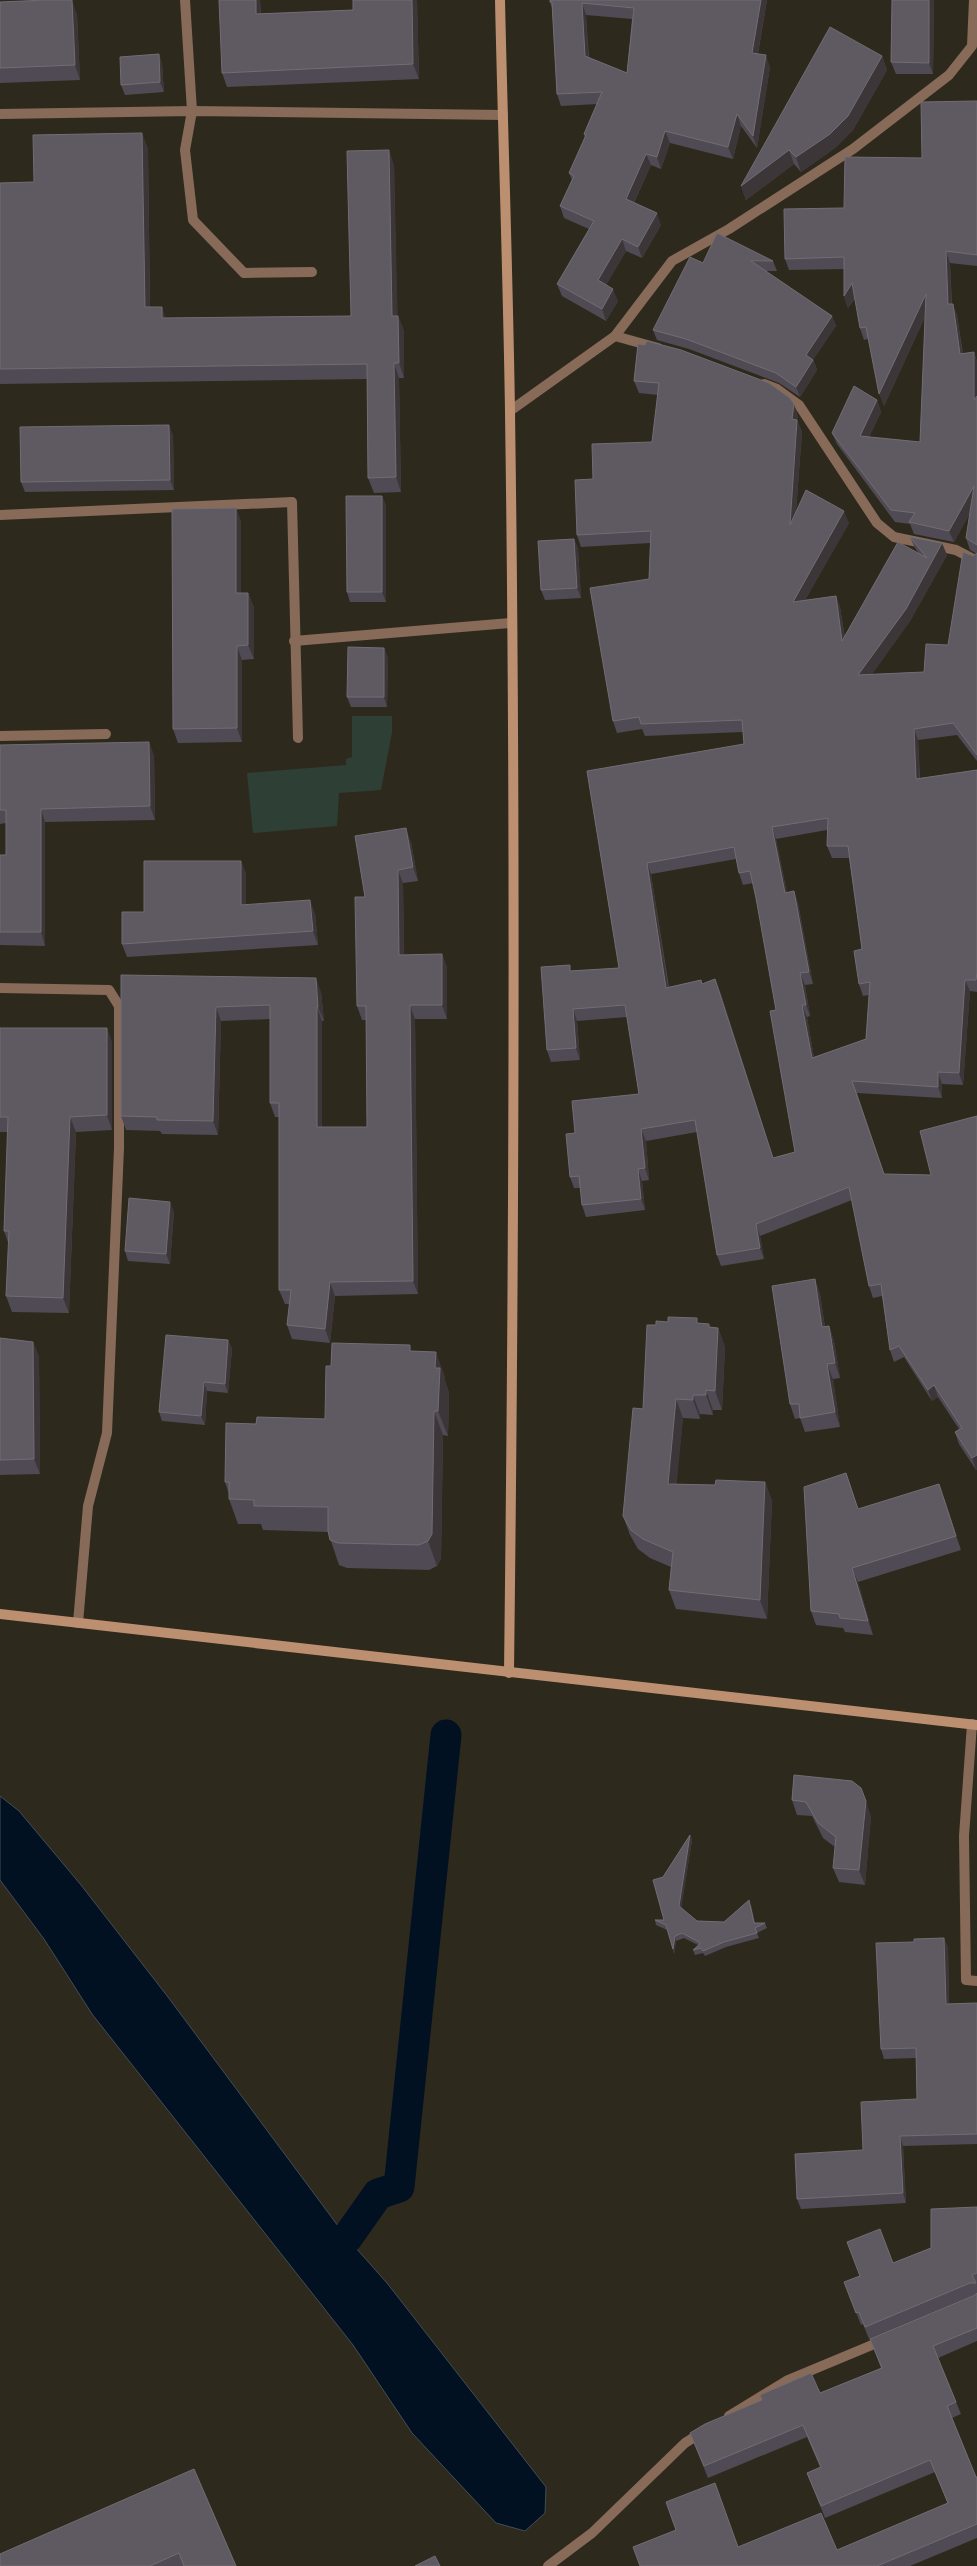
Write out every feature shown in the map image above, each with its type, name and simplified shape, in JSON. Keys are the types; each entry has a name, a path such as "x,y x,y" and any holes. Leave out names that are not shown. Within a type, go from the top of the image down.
{"street":[{"path":"185,0 192,111 185,150 194,220 244,273 312,272"},
{"path":"500,0 510,411 514,1213 509,1673"},
{"path":"510,411 615,336 672,261 729,229 853,149 949,75 972,46 974,0"},
{"path":"0,114 192,111 503,115"},
{"path":"615,336 669,351"},
{"path":"750,379 777,389 799,405 877,523 894,537 956,550 977,561"},
{"path":"0,515 292,502 294,641 298,738"},
{"path":"294,641 511,623"},
{"path":"0,736 106,734"},
{"path":"0,988 109,990 119,1006 119,1148 108,1433 88,1506 78,1623"},
{"path":"0,1614 509,1673 974,1724 964,1836 966,1980 977,1981"},
{"path":"548,2566 592,2533 685,2443 788,2380 896,2335"}],"green space":[{"path":"352,716 392,716 392,732 381,790 339,793 337,826 253,833 247,773 346,765 346,759 352,757"}],"water":[{"path":"0,1796 19,1811 81,1885 168,1997 347,2238 387,2283 546,2487 545,2513 525,2531 496,2523 412,2433 353,2345 92,2014 44,1939 0,1880"}],"building":[{"path":"72,0 75,65 0,68 0,2"},
{"path":"219,0 256,0 256,14 353,10 353,0 412,0 413,64 222,73"},
{"path":"550,0 761,0 752,53 766,55 753,136 737,114 728,147 665,131 657,157 646,154 626,199 657,213 638,247 622,239 598,280 613,289 602,309 557,284 594,221 560,206 574,176 569,173 602,92 557,94 552,2","holes":["582,3 634,8 627,73 585,56"]},
{"path":"892,0 929,0 929,63 891,62"},
{"path":"830,27 882,56 848,116 830,134 796,157 789,150 741,186"},
{"path":"159,54 160,82 121,85 120,57"},
{"path":"977,101 977,255 946,251 948,304 953,304 960,354 974,352 974,400 977,396 977,545 966,538 974,486 949,531 909,522 915,513 891,510 832,433 854,386 877,400 860,436 920,442 926,294 879,394 866,327 860,328 852,283 844,296 844,257 785,259 784,209 844,208 845,157 922,158 921,102"},
{"path":"142,133 145,307 162,307 162,318 351,316 347,151 389,150 392,316 398,316 399,363 394,363 396,477 368,478 367,364 0,369 0,183 34,182 33,135"},
{"path":"717,233 773,261 751,261 832,316 806,355 813,360 796,387 776,373 686,339 653,330 690,257 703,263"},
{"path":"647,341 681,350 769,383 790,398 794,404 792,419 797,420 790,525 806,490 844,511 793,602 836,596 842,641 898,542 927,558 910,537 942,543 906,609 858,675 924,672 926,644 948,645 963,552 973,556 977,553 977,755 953,723 914,729 916,779 977,770 977,972 976,980 965,980 959,1073 938,1072 938,1087 852,1081 884,1174 931,1175 920,1131 977,1116 977,1455 972,1458 955,1432 962,1428 934,1385 928,1390 899,1346 890,1350 881,1284 869,1286 849,1187 756,1224 760,1248 717,1255 695,1120 641,1129 645,1168 638,1169 641,1199 582,1205 579,1176 570,1177 566,1134 575,1133 572,1101 639,1094 625,1005 573,1009 576,1048 547,1050 541,967 570,965 570,971 619,968 587,771 744,744 742,720 641,724 639,717 613,721 590,588 649,579 651,531 577,535 575,480 593,479 592,444 652,442 659,383 634,381 638,344 645,345","holes":["828,818 827,846 848,846 862,949 854,951 859,984 870,982 866,1039 812,1058 802,1005 806,1005 800,973 809,972 794,891 785,893 772,827","734,847 739,873 750,871 756,898 776,1010 770,1011 795,1152 773,1158 715,979 702,984 701,980 666,988 647,863"]},
{"path":"169,425 170,480 21,482 20,427"},
{"path":"346,496 382,496 382,592 347,592"},
{"path":"236,508 236,593 248,593 248,645 237,646 237,728 173,729 172,509"},
{"path":"574,539 577,588 541,590 538,541"},
{"path":"348,647 384,648 384,697 347,697"},
{"path":"149,742 150,806 41,809 41,932 0,932 0,855 6,855 6,810 0,810 0,745"},
{"path":"406,828 413,867 398,870 399,955 442,954 442,1005 410,1005 413,1281 330,1282 325,1329 287,1325 291,1290 279,1290 279,1103 270,1103 270,1005 216,1007 213,1121 157,1120 157,1117 121,1116 121,975 316,978 318,1007 317,1127 367,1127 366,1006 357,1006 355,897 365,897 355,836"},
{"path":"144,861 241,861 241,905 310,900 313,931 122,944 122,912 144,912"},
{"path":"0,1028 107,1028 107,1115 70,1117 63,1298 6,1296 9,1231 4,1231 8,1117 0,1117"},
{"path":"129,1198 170,1202 166,1254 125,1251"},
{"path":"815,1279 822,1327 829,1326 835,1363 827,1364 835,1412 800,1418 799,1404 790,1404 772,1286"},
{"path":"668,1317 697,1318 697,1323 709,1324 709,1327 718,1328 715,1391 706,1390 706,1395 693,1395 693,1400 676,1399 668,1484 715,1485 716,1480 765,1482 760,1600 669,1590 673,1552 643,1539 631,1530 623,1516 633,1408 643,1409 647,1325 656,1325 656,1321 668,1322"},
{"path":"166,1335 228,1340 225,1384 204,1382 201,1416 159,1412"},
{"path":"0,1338 33,1342 34,1459 0,1460"},
{"path":"332,1343 410,1345 410,1351 436,1352 435,1368 440,1368 438,1411 434,1411 432,1534 428,1541 419,1545 338,1543 330,1540 328,1507 254,1506 254,1500 229,1499 229,1482 225,1482 226,1423 256,1424 257,1417 325,1419 326,1366 331,1366"},
{"path":"846,1473 858,1509 939,1484 956,1536 852,1568 868,1621 840,1618 839,1614 811,1611 804,1487"},
{"path":"794,1775 852,1781 861,1788 866,1801 859,1870 833,1868 836,1837 818,1823 806,1802 792,1800"},
{"path":"690,1835 679,1906 697,1921 724,1922 749,1900 754,1923 765,1923 755,1928 757,1933 724,1942 703,1951 701,1948 693,1950 700,1944 699,1942 682,1933 675,1936 673,1949 666,1925 655,1920 664,1920 653,1880 663,1877"},
{"path":"944,1938 946,2004 977,2003 977,2134 900,2136 903,2193 797,2199 795,2154 863,2150 861,2102 917,2099 916,2048 881,2049 876,1943 914,1942 914,1939"},
{"path":"977,2207 977,2273 972,2275 976,2283 970,2283 865,2327 859,2312 856,2313 844,2282 860,2276 847,2242 880,2229 893,2263 931,2248 931,2209"},
{"path":"977,2293 977,2328 933,2346 956,2402 947,2406 977,2477 977,2524 877,2566 640,2566 633,2547 676,2530 666,2502 715,2483 738,2547 821,2513 837,2550 948,2503 930,2460 821,2506 807,2473 821,2467 803,2425 704,2466 690,2433 705,2424 762,2400 760,2395 811,2373 820,2393 882,2368 870,2339"},
{"path":"194,2469 236,2566 184,2566 179,2553 150,2566 0,2566 0,2554"},
{"path":"435,2556 440,2566 415,2566"}],"waterway":[{"path":"318,2268 347,2238 378,2194 399,2187 446,1735"}]}
